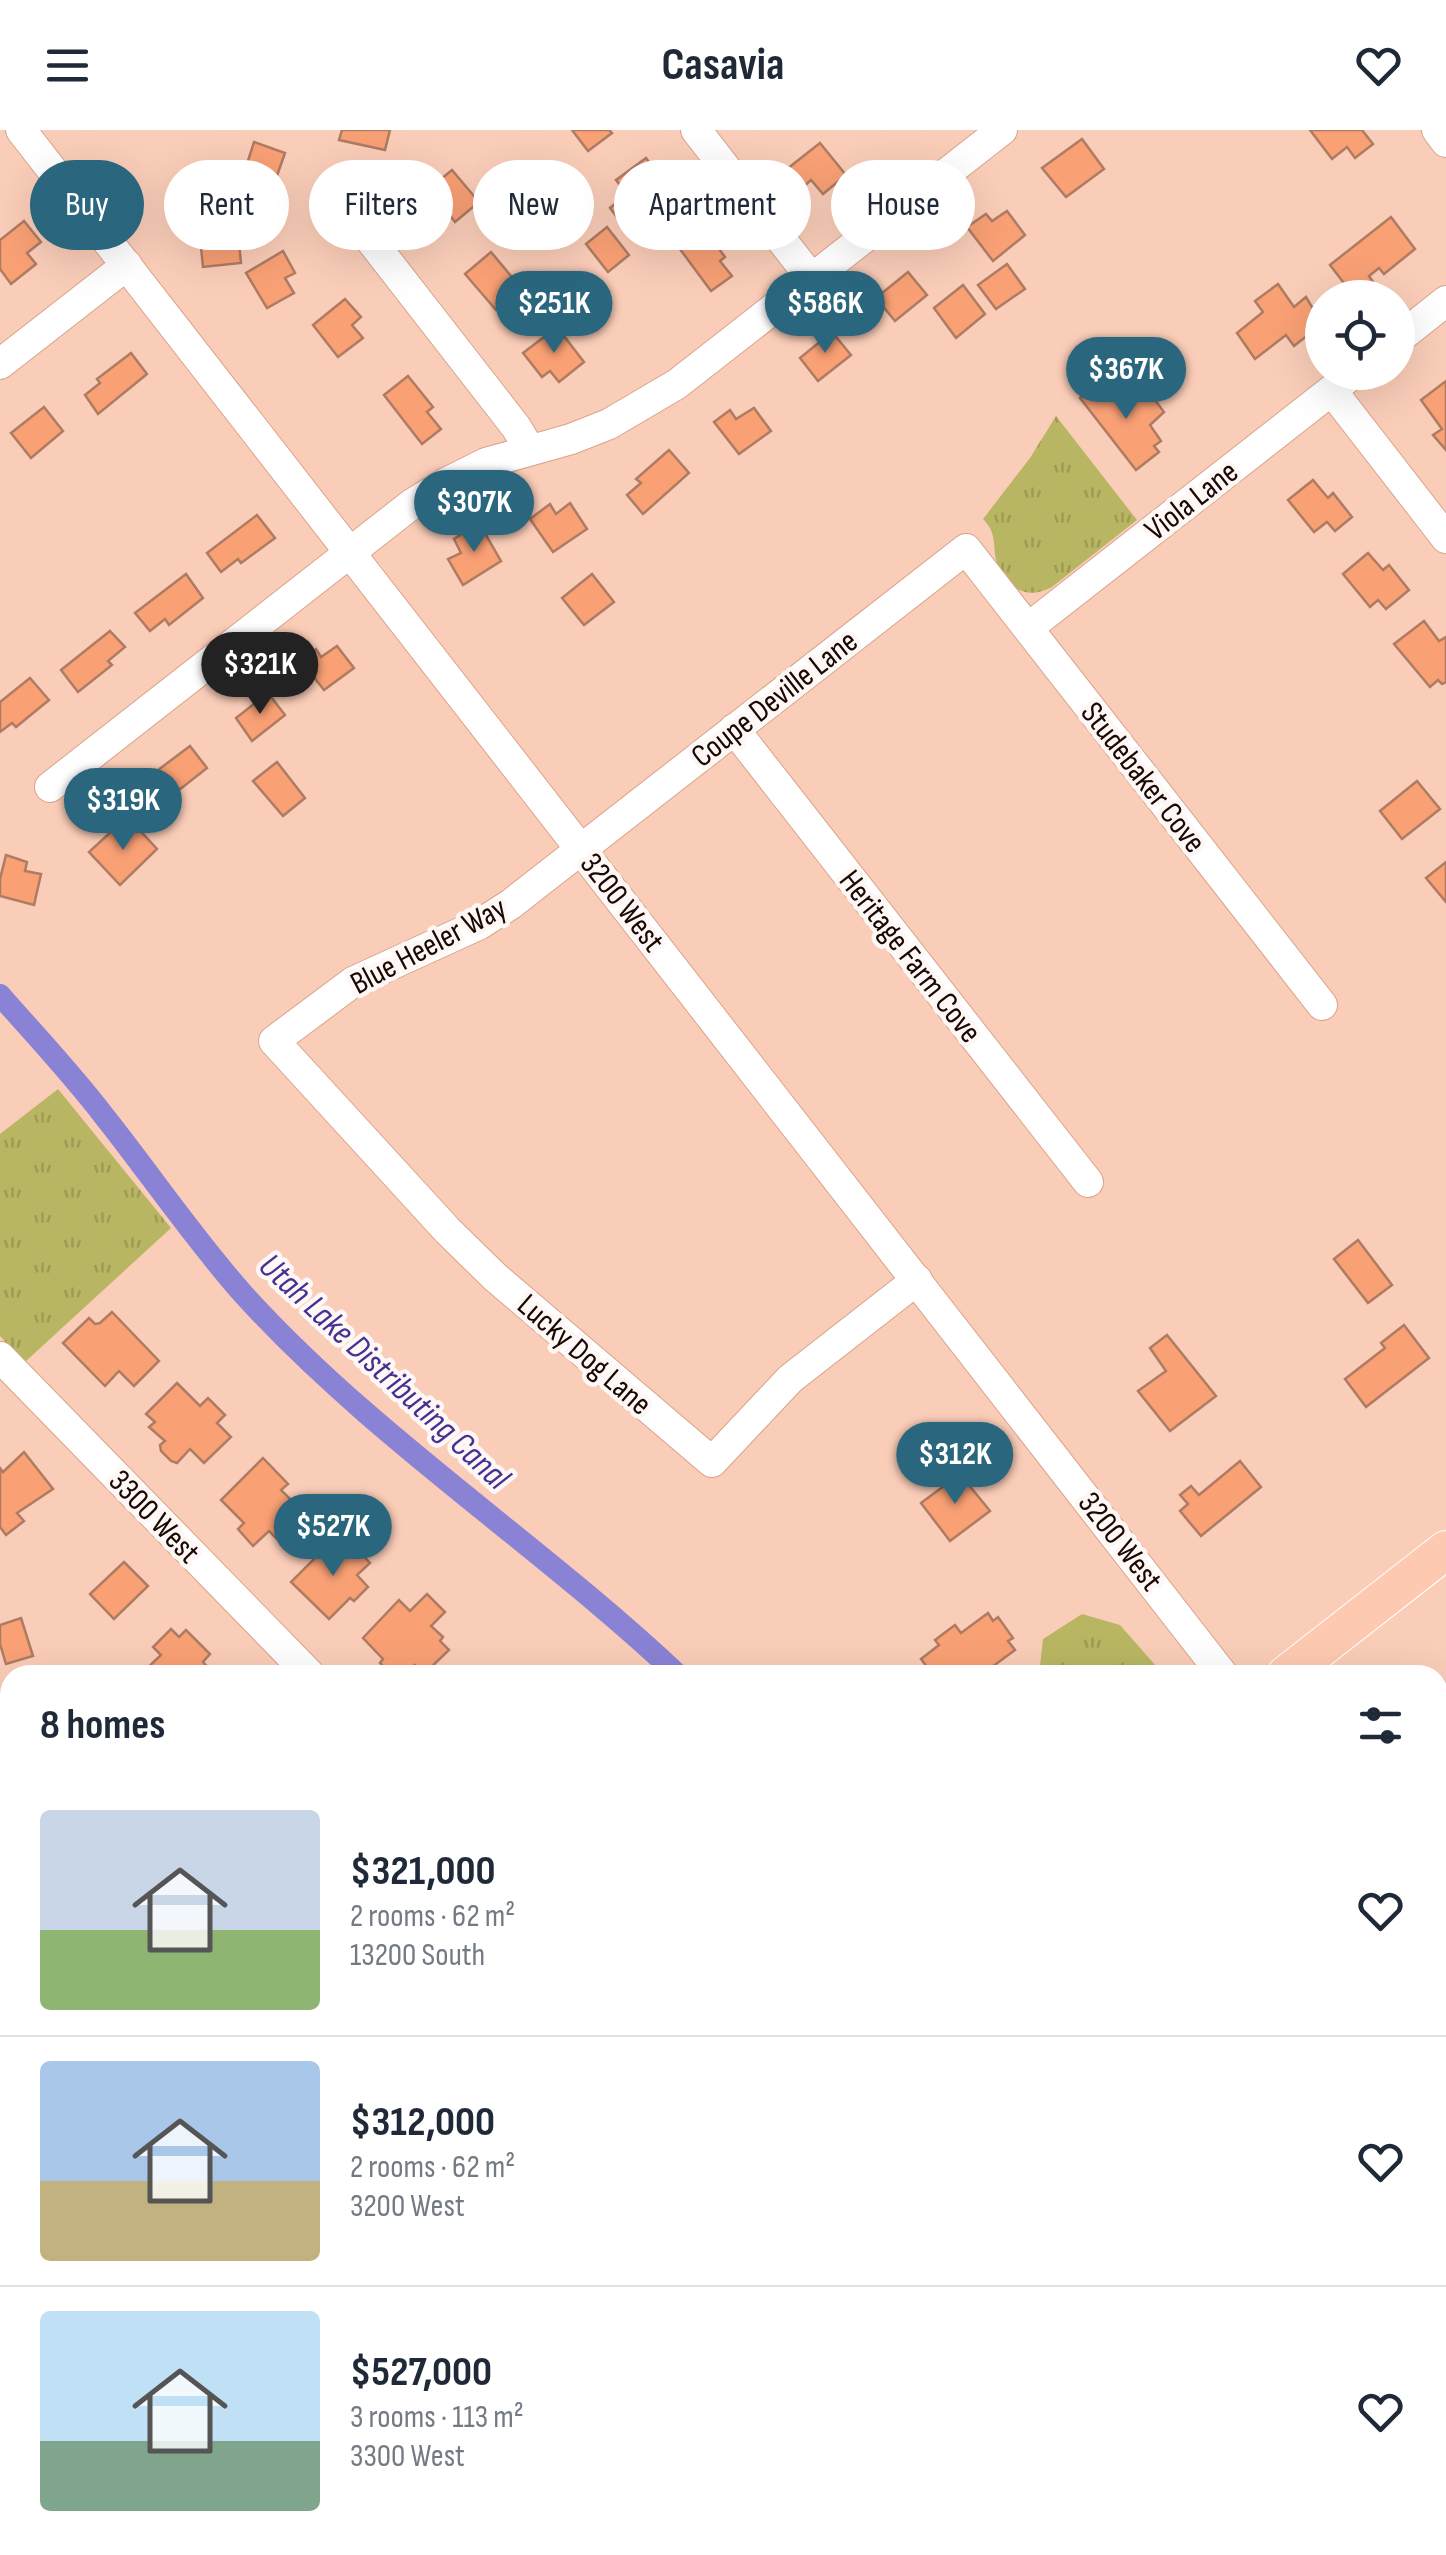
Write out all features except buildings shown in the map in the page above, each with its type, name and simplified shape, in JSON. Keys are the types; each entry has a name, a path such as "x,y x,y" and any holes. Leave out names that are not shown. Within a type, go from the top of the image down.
{"main road":[{"path":"1299,1665 1446,1550"}],"street":[{"name":"3200 West","path":"22,130 1215,1665"},
{"path":"696,130 812,279"},
{"path":"50,787 412,504 446,482 486,464 609,424 646,404 677,384 1002,130"},
{"path":"1437,130 1446,142"},
{"path":"378,250 530,450"},
{"path":"0,364 127,265"},
{"path":"1415,326 1446,301"},
{"name":"Viola Lane","path":"1028,628 1333,390"},
{"path":"1348,390 1446,538"},
{"name":"Studebaker Cove","path":"966,549 1322,1005"},
{"name":"Coupe Deville Lane","path":"582,848 966,549"},
{"name":"Heritage Farm Cove","path":"734,729 1088,1182"},
{"name":"Blue Heeler Way","path":"274,1040 353,982 480,924 582,848"},
{"name":"Lucky Dog Lane","path":"274,1040 410,1191 483,1265 712,1462 790,1380 917,1280"},
{"name":"3300 West","path":"3,1365 293,1665"}],"green space":[{"path":"1056,416 1137,520 1052,587 1027,592 1014,587 1002,574 993,536 983,519 1030,458"},
{"path":"58,1089 171,1228 25,1362 0,1336 0,1134"},
{"path":"1082,1614 1120,1625 1155,1665 1040,1665 1043,1639"}],"waterway":[{"name":"Utah Lake Distributing Canal","path":"0,995 92,1100 226,1274 294,1347 667,1665"}]}
